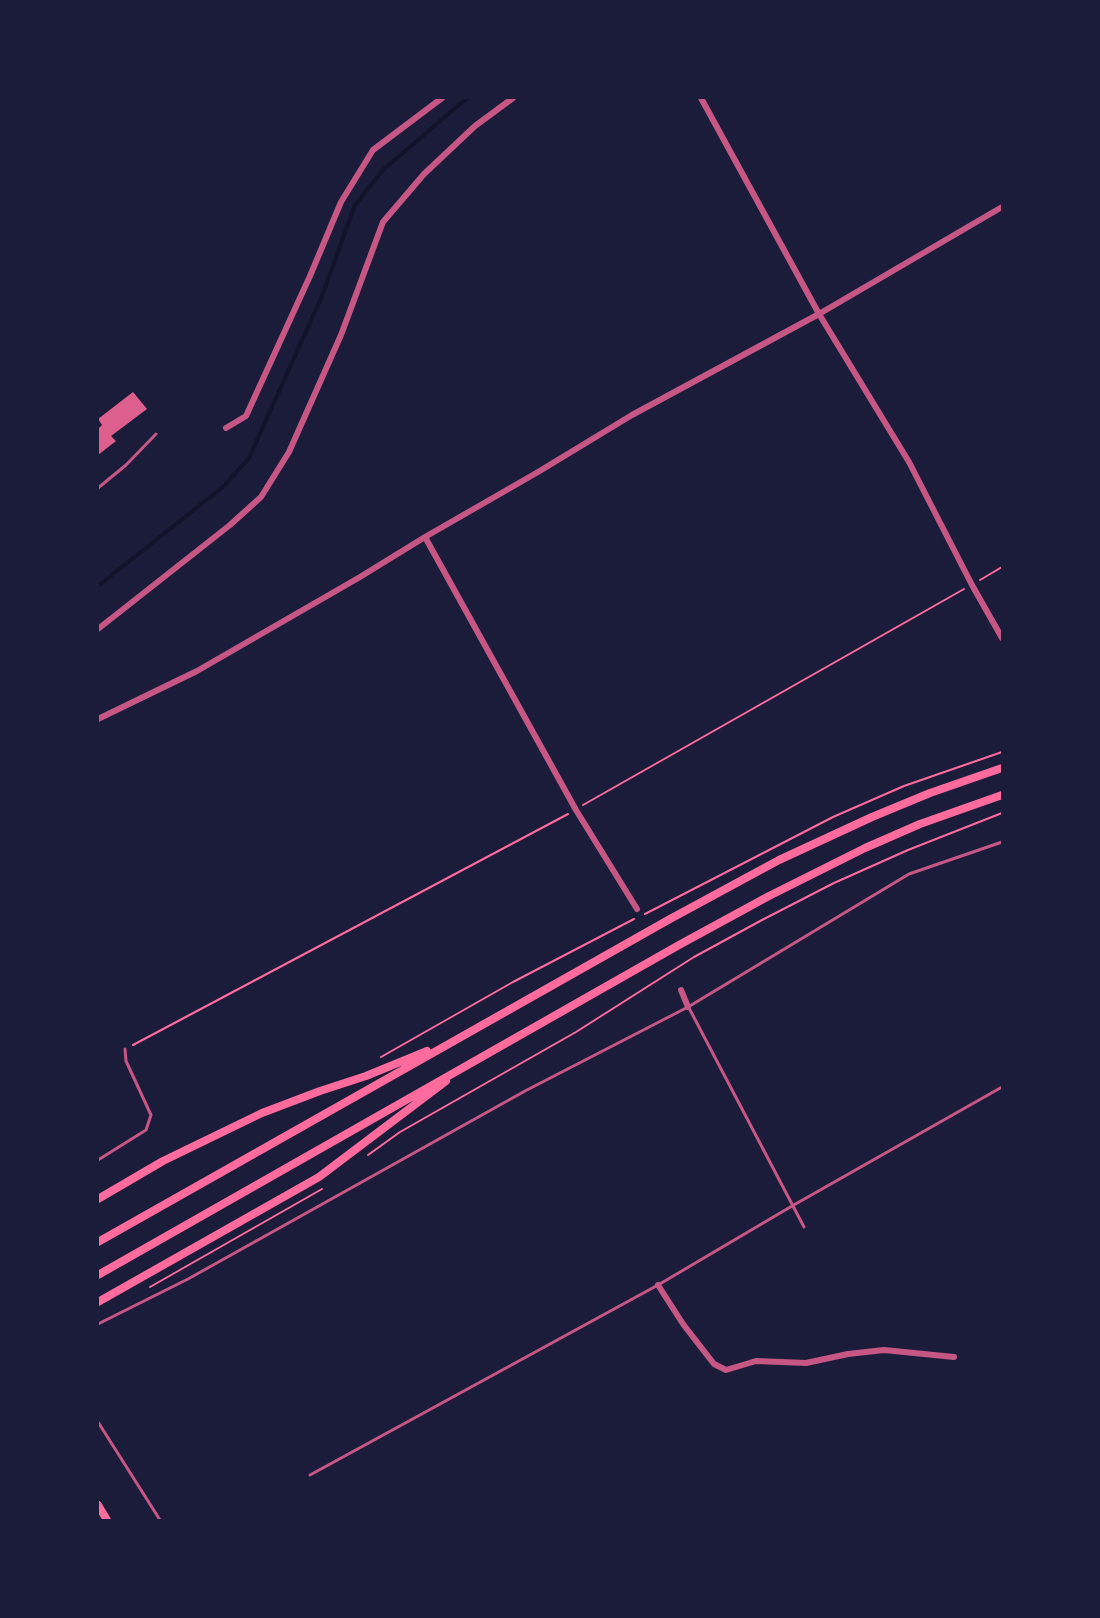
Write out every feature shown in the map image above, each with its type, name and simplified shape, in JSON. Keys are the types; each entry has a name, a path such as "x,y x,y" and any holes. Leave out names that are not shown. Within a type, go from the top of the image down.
{"main road":[{"path":"98,1242 458,1038 780,860 872,817 930,793 1002,768"},
{"path":"98,1275 769,896 865,848 911,828 1002,795"},
{"path":"98,1199 163,1161 262,1113 366,1076 458,1038"},
{"path":"98,1302 318,1178 472,1062"},
{"path":"98,1505 107,1521"}],"street":[{"path":"226,428 246,416 341,202 373,150 442,98"},
{"path":"98,629 212,540 261,496 290,452 336,346 383,222 424,174 475,126 513,98"},
{"path":"701,98 819,314 909,462 1002,638"},
{"path":"98,719 197,671 632,415 819,314 1002,207"},
{"path":"425,537 576,810 636,909"},
{"path":"681,990 688,1007"},
{"path":"658,1285 683,1324 714,1364 726,1370 756,1361 806,1363 848,1354 884,1350 954,1357"}],"lane":[{"path":"98,488 126,465 156,434"},
{"path":"98,1324 188,1279 525,1091 688,1007 909,874 1002,842"},
{"path":"688,1007 804,1227"},
{"path":"98,1161 146,1130 151,1115 126,1061 125,1049"},
{"path":"310,1475 658,1285 1002,1087"},
{"path":"98,1422 160,1521"}],"path":[{"path":"381,1057 513,982 833,817 904,786 1002,752"},
{"path":"363,1159 400,1132 576,1032 694,957 742,931 834,883 908,850 1002,813"},
{"path":"150,1288 325,1186"}],"building":[{"path":"133,392 147,409 111,436 116,441 98,455 98,429 102,425 98,419"}],"waterway":[{"path":"98,586 224,486 249,458 322,296 355,205 383,170 467,98"}]}
